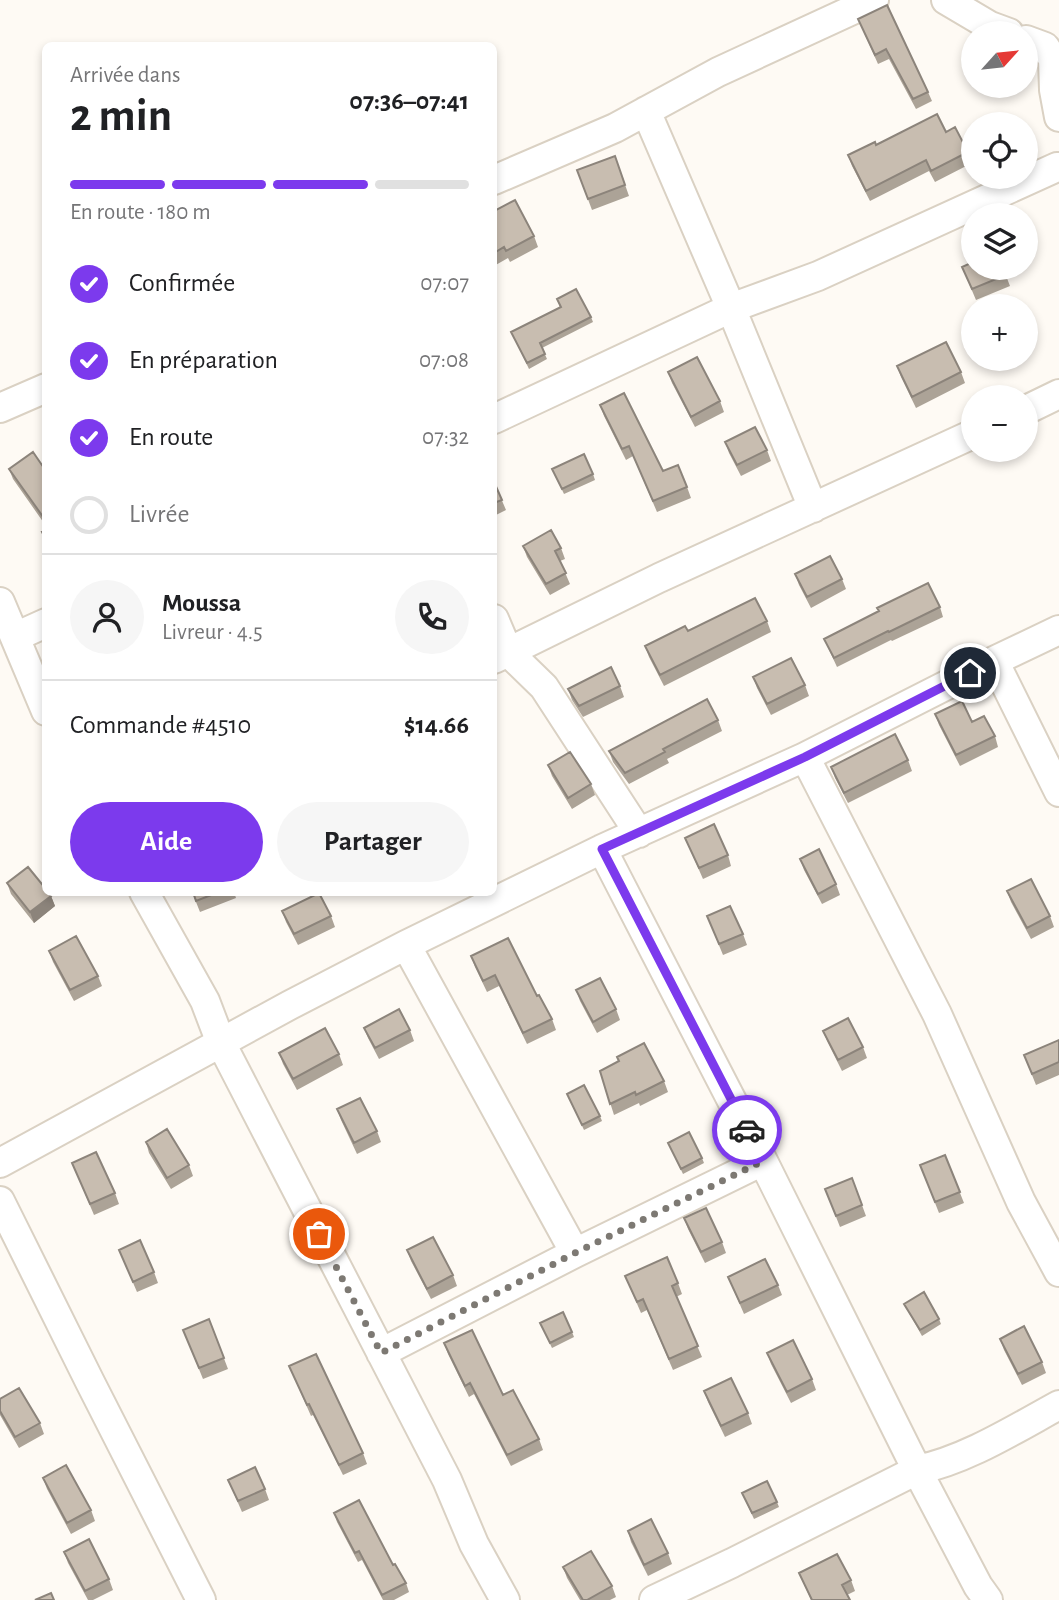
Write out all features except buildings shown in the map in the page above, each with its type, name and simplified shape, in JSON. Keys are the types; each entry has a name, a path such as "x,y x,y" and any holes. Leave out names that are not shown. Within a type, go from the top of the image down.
{"street":[{"path":"497,179 615,128 718,72 874,0"},
{"path":"946,0 982,21"},
{"path":"1038,44 1045,47 1053,60 1054,90 1059,117"},
{"path":"646,111 813,508"},
{"path":"497,418 731,308 818,276 1058,167"},
{"path":"0,408 42,390"},
{"path":"501,655 659,578 961,440"},
{"path":"0,602 42,701"},
{"path":"15,637 42,625"},
{"path":"0,1163 406,945 602,849 805,757 1059,630"},
{"path":"497,634 501,655 544,687 639,833"},
{"path":"994,661 1059,792"},
{"path":"805,757 937,1014 1021,1202 1059,1272"},
{"path":"602,849 763,1161 917,1470 988,1600"},
{"path":"146,896 205,1001 221,1044 446,1480 474,1544 506,1600"},
{"path":"406,945 575,1253"},
{"path":"381,1353 575,1253 763,1161"},
{"path":"0,1201 201,1600"},
{"path":"654,1600 917,1470 937,1466 982,1446 1059,1405"}],"way so far":[{"path":"319,1234 381,1353 575,1253 763,1161 747,1130"}],"route":[{"path":"747,1130 602,849 805,757 970,673"}]}
